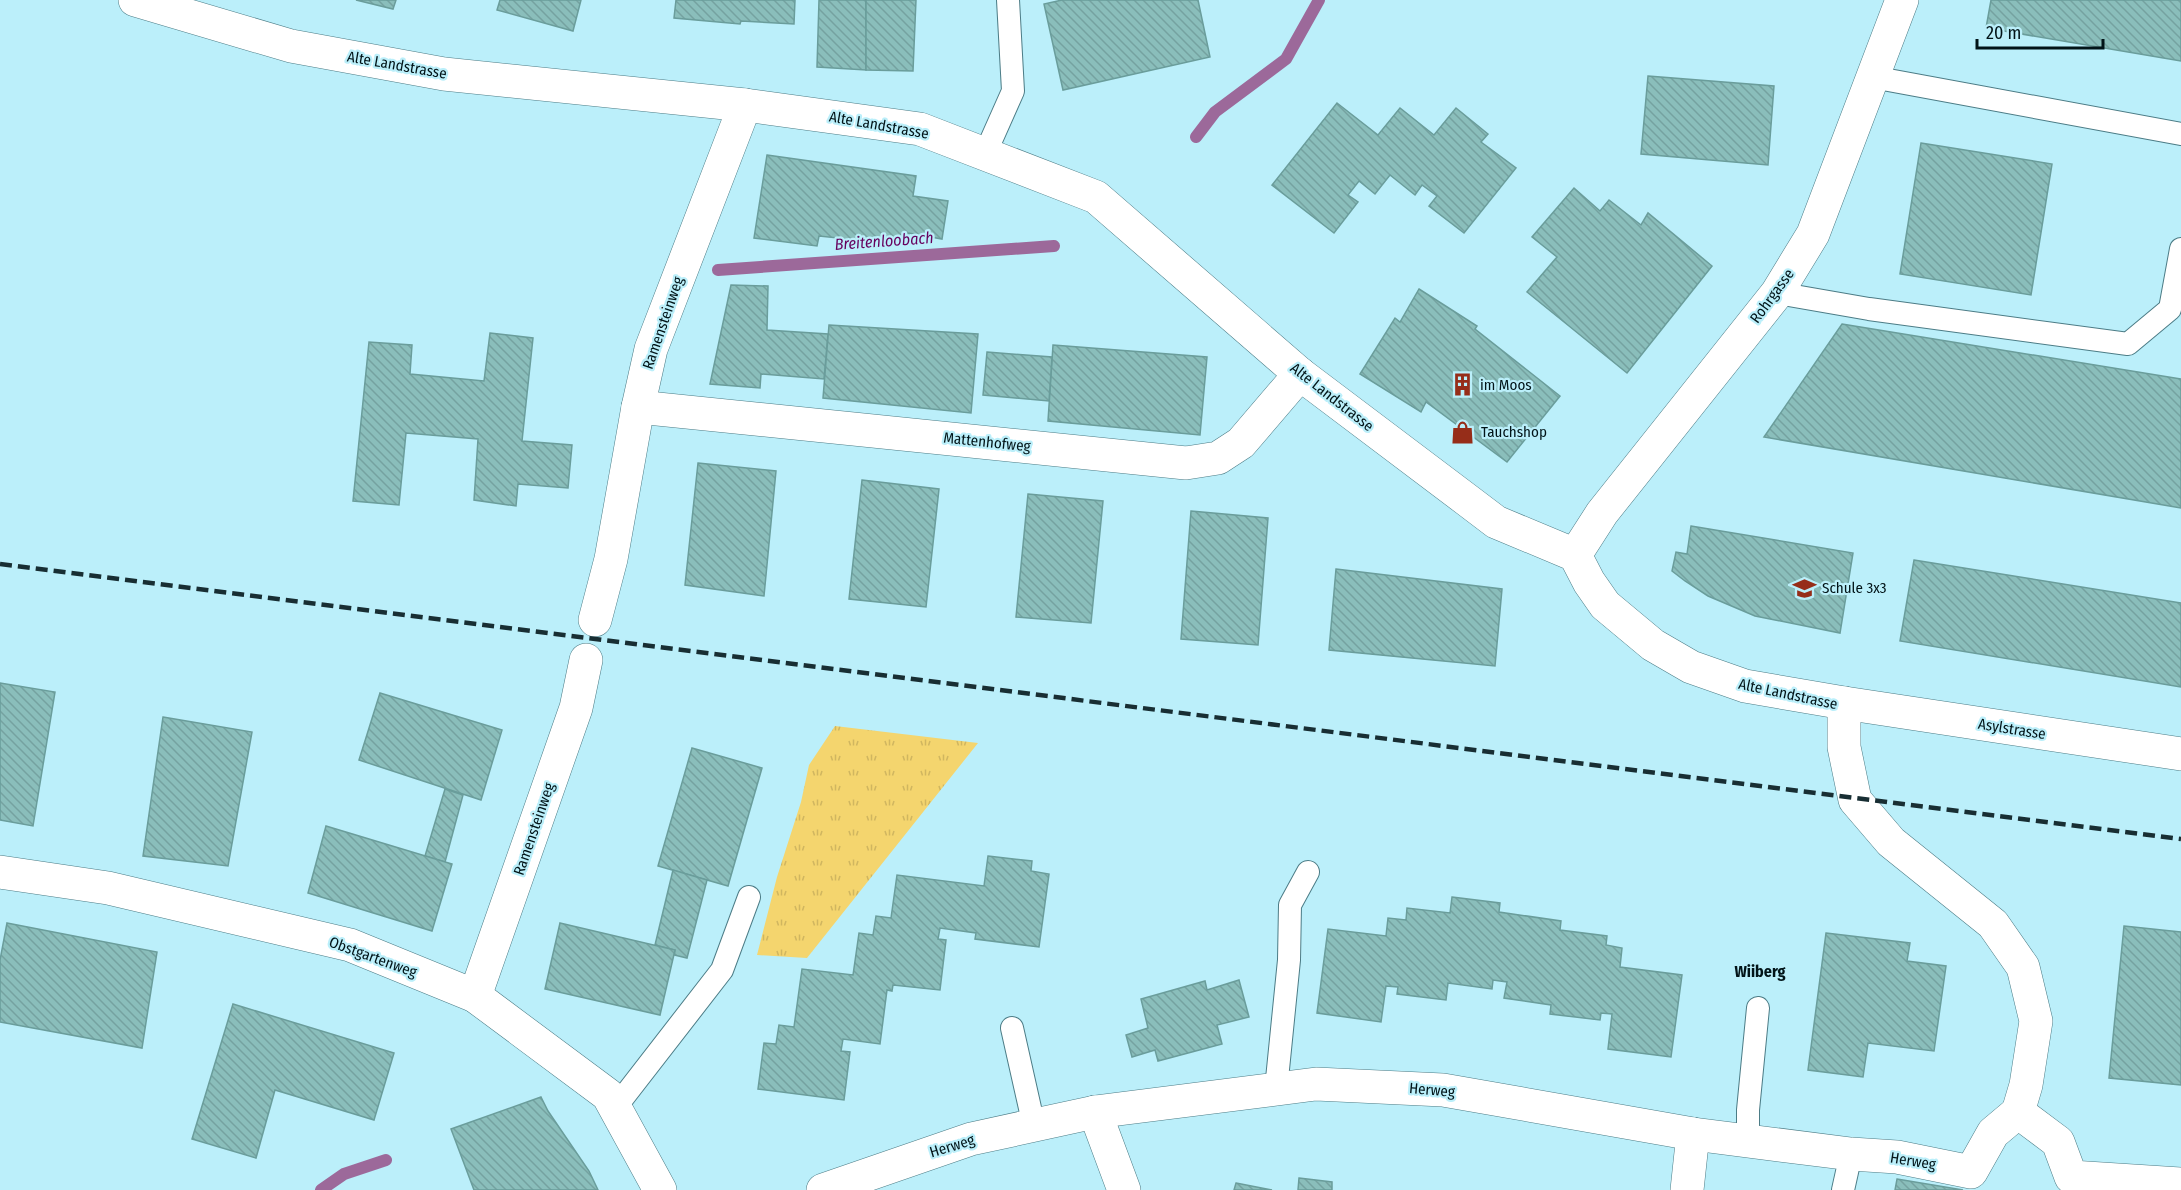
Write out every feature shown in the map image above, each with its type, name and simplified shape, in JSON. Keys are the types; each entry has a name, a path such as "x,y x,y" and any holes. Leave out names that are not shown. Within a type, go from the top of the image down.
{"street":[{"name":"Alte Landstrasse","path":"135,0 291,46 444,74 745,105 920,129 1096,197 1300,374 1496,522 1575,555 1589,582 1605,605 1653,645 1691,667 1745,686 1844,703 1845,747 1855,800 1891,842 1993,924 2023,968 2036,1021 2026,1085 2018,1112"},
{"name":"Rohrgasse","path":"1575,555 1602,513 1777,293 1813,234 1902,0"},
{"name":"Ramensteinweg","path":"595,620 611,559 638,407 651,349 745,105"},
{"name":"Mattenhofweg","path":"638,407 1186,463 1218,458 1240,443 1300,374"},
{"name":"Ramensteinweg","path":"475,996 576,708 586,660"},
{"name":"Asylstrasse","path":"1844,703 2181,754"},
{"name":"Obstgartenweg","path":"0,872 108,888 350,945 475,996 608,1095 660,1190"},
{"name":"Herweg","path":"823,1190 971,1139 1095,1112 1316,1084 1443,1090 1693,1134 1851,1154 1897,1157 1971,1172 1993,1133 2018,1112"},
{"path":"1095,1112 1124,1190"},
{"path":"2018,1112 2058,1142 2071,1177 2181,1184"},
{"path":"1687,1190 1693,1134"}],"lane":[{"path":"985,154 1013,91 1008,0"},
{"path":"1872,76 2181,134"},
{"path":"1777,293 1869,309 2128,344 2170,309 2181,249"},
{"path":"1276,1089 1289,960 1290,905 1308,872"},
{"path":"615,1107 722,970 749,897"},
{"path":"1748,1141 1748,1110 1758,1008"},
{"path":"1012,1028 1034,1126"},
{"path":"1843,1190 1851,1154"}],"green space":[{"path":"835,726 978,743 807,958 757,955 777,877 801,802 809,765"}],"building":[{"path":"356,0 396,0 393,9"},
{"path":"500,0 581,0 573,31 497,10"},
{"path":"676,0 795,0 794,24 741,21 740,24 674,18"},
{"path":"819,0 866,0 866,70 817,67"},
{"path":"866,0 916,0 913,71 866,70"},
{"path":"1062,0 1198,0 1210,57 1063,90 1044,4"},
{"path":"1991,0 2181,0 2181,61 1986,28"},
{"path":"1648,76 1774,86 1768,165 1641,154"},
{"path":"1337,103 1378,135 1400,108 1434,135 1456,108 1488,134 1481,142 1516,168 1464,233 1429,206 1437,196 1422,185 1415,195 1390,175 1375,194 1359,181 1348,195 1358,202 1334,233 1272,185"},
{"path":"1921,143 2052,164 2031,295 1900,274"},
{"path":"767,155 916,176 913,196 948,201 942,239 909,233 906,245 819,236 817,246 754,238"},
{"path":"1574,188 1600,211 1609,200 1641,225 1648,213 1712,266 1627,373 1527,292 1557,257 1532,237"},
{"path":"731,285 768,286 767,330 828,334 824,379 761,374 760,388 710,384"},
{"name":"im Moos","path":"1419,289 1477,326 1475,329 1560,396 1507,462 1426,402 1421,412 1360,374 1395,318 1400,322"},
{"path":"1842,324 2181,379 2181,508 1764,437"},
{"path":"829,325 978,334 971,413 823,398"},
{"path":"490,333 533,338 522,441 572,445 568,488 518,484 516,506 474,500 478,439 406,433 399,505 353,501 369,342 412,345 410,374 484,381"},
{"path":"1053,345 1207,357 1200,435 1048,421"},
{"path":"987,352 1052,357 1049,401 983,395"},
{"path":"698,463 776,471 764,596 685,585"},
{"path":"862,480 939,489 926,607 849,599"},
{"path":"1028,494 1103,501 1091,623 1016,617"},
{"path":"1191,511 1268,518 1258,645 1181,639"},
{"path":"1691,526 1853,553 1840,633 1755,616 1708,596 1685,581 1672,571 1676,552 1687,554"},
{"path":"1914,560 2181,603 2181,687 1900,641"},
{"path":"1336,569 1502,589 1495,666 1329,650"},
{"path":"0,683 55,692 33,826 0,820"},
{"path":"380,693 502,730 481,800 359,760"},
{"path":"163,717 252,732 228,866 143,856"},
{"path":"692,748 762,768 728,886 658,866"},
{"path":"445,789 463,795 445,862 425,856"},
{"path":"326,826 452,864 432,931 308,893"},
{"path":"988,856 1032,861 1031,871 1049,874 1039,947 975,939 976,933 940,928 938,939 946,940 940,990 893,985 892,991 887,990 880,1044 843,1039 841,1051 850,1052 844,1100 758,1089 764,1043 776,1044 779,1025 794,1027 802,969 853,975 859,933 873,935 876,916 891,918 897,875 984,886"},
{"path":"673,870 707,880 687,958 674,955 675,950 655,945"},
{"path":"1452,897 1500,903 1499,912 1561,921 1560,930 1607,936 1606,945 1622,948 1620,967 1682,975 1671,1057 1608,1049 1612,1014 1601,1013 1600,1020 1550,1014 1551,1005 1504,998 1507,982 1493,980 1492,989 1448,983 1446,1000 1397,994 1398,987 1386,986 1381,1022 1317,1013 1328,929 1386,936 1388,918 1406,920 1407,908 1450,913"},
{"path":"7,923 157,952 142,1048 0,1022 0,960"},
{"path":"560,923 675,950 660,1015 545,989"},
{"path":"2124,926 2181,932 2181,1085 2109,1078"},
{"path":"1826,933 1910,943 1907,961 1946,966 1934,1051 1868,1043 1863,1077 1808,1070"},
{"path":"1239,980 1249,1017 1217,1025 1222,1044 1158,1061 1155,1050 1132,1057 1126,1035 1148,1028 1141,999 1205,981 1207,990"},
{"path":"233,1004 394,1053 374,1120 275,1090 256,1158 192,1139"},
{"path":"541,1097 589,1171 598,1190 474,1190 451,1129"},
{"path":"1299,1178 1332,1182 1332,1190 1298,1190"},
{"path":"1897,1179 1963,1190 1895,1190"},
{"path":"1236,1183 1272,1190 1234,1190"}],"waterway":[{"name":"Breitenloobach","path":"1196,137 1215,112 1286,59 1319,0"},
{"name":"Breitenloobach","path":"718,270 1054,246"},
{"name":"Breitenloobach","path":"321,1190 344,1174 386,1160"}],"railway":[{"path":"0,564 2181,839"}],"place":[{"name":"im Moos","path":"1462,385"},
{"name":"Tauchshop","path":"1463,432"},
{"name":"Schule 3x3","path":"1804,588"}],"district":[{"name":"Wiiberg","path":"1760,971"}]}
